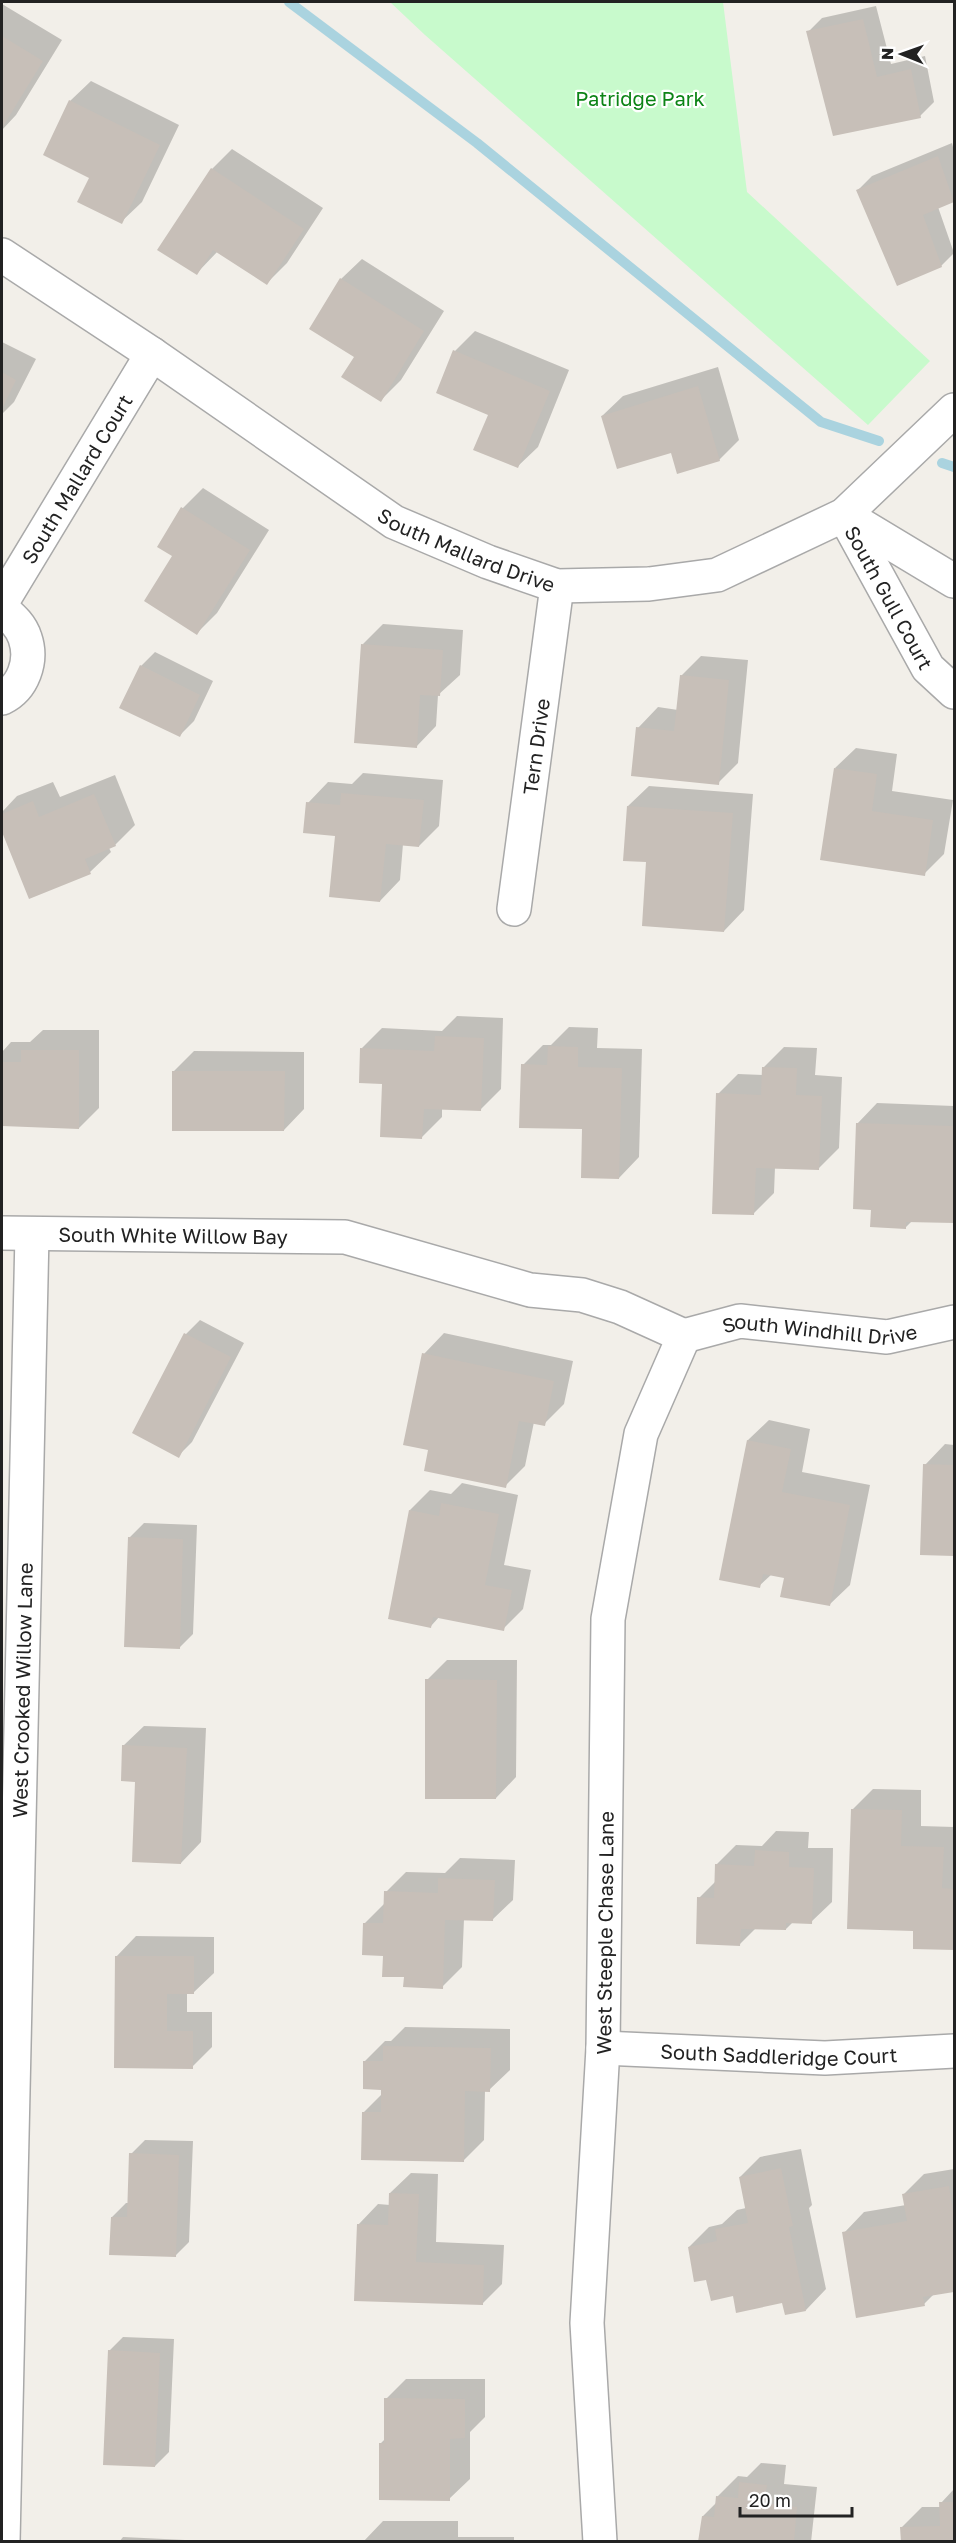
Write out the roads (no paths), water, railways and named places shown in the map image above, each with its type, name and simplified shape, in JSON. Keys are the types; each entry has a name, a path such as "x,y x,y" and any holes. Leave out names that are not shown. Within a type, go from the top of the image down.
{"street":[{"name":"South Mallard Drive","path":"2,255 152,354 394,522 488,562 557,586 649,584 717,575 844,515 954,410"},
{"name":"South Mallard Court","path":"2,602 152,354"},
{"name":"South Gull Court","path":"844,515 954,581"},
{"name":"South Gull Court","path":"844,515 928,668 954,692"},
{"name":"Tern Drive","path":"514,909 557,586"},
{"path":"2,609 16,621 26,638 28,657 24,676 14,693 2,698"},
{"name":"South White Willow Bay","path":"17,1234 345,1237 530,1290 582,1295 620,1307 684,1336"},
{"name":"West Crooked Willow Lane","path":"3,2541 17,1234"},
{"name":"South Windhill Drive","path":"684,1336 740,1322 887,1336 954,1322"},
{"name":"West Steeple Chase Lane","path":"600,2541 587,2324 603,2048 608,1619 641,1434 684,1336"},
{"name":"South Saddleridge Court","path":"603,2048 825,2058 954,2051"}],"waterway":[{"path":"289,2 477,143 821,422 879,441"},
{"path":"942,463 954,467"}],"park label":[{"name":"Patridge Park","path":"640,98"}]}
